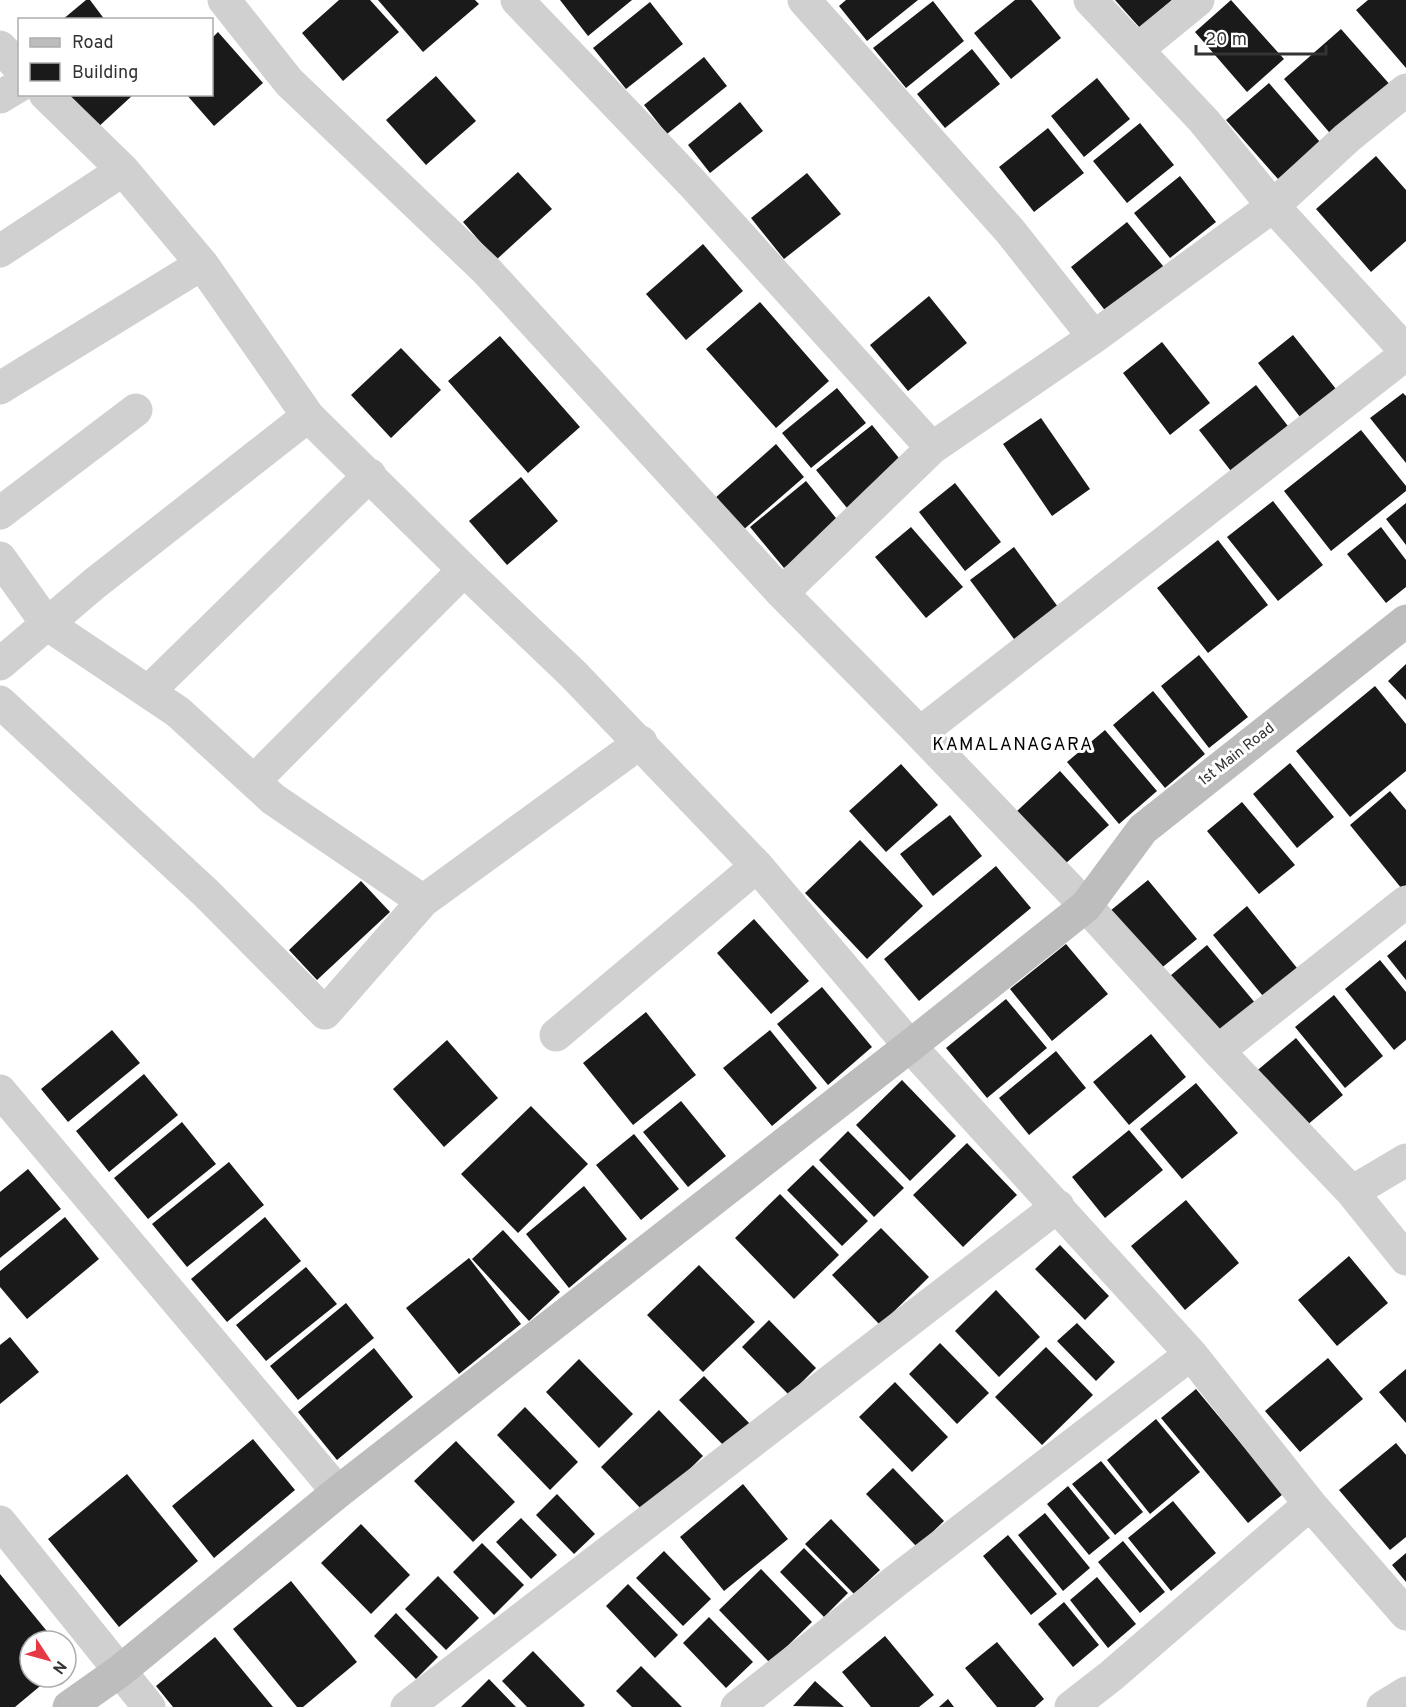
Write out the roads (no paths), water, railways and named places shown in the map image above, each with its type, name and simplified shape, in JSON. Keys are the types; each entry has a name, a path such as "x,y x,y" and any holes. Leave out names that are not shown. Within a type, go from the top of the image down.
{"street":[{"path":"224,0 289,82 486,270 782,593 1086,906 1218,1051 1352,1192 1406,1260"},
{"path":"517,0 693,184 932,448"},
{"path":"804,0 1010,231 1094,337"},
{"path":"920,733 1406,353 1273,206 1204,121 1090,0"},
{"path":"1138,49 1198,0"},
{"path":"0,47 18,67"},
{"path":"0,97 18,86"},
{"path":"782,593 932,448 1094,337 1273,206 1347,138 1406,90"},
{"path":"47,96 123,170 202,264 308,416 641,742 757,866 910,1046 1191,1354 1310,1504 1406,1614"},
{"path":"0,251 123,170"},
{"path":"0,388 202,264"},
{"path":"0,513 136,410"},
{"path":"0,664 94,584 308,416"},
{"path":"148,692 370,475"},
{"path":"0,558 47,624 178,712 273,799 423,901"},
{"path":"254,781 464,570"},
{"name":"1st Main Road","path":"69,1707 120,1671 338,1492 1086,906 1143,829 1406,621"},
{"path":"0,702 206,893 325,1013 423,901 641,742"},
{"path":"556,1035 757,866"},
{"path":"1218,1051 1406,902"},
{"path":"0,1091 338,1492"},
{"path":"1352,1192 1406,1160"},
{"path":"407,1707 1058,1206"},
{"path":"737,1707 897,1580 1191,1354"},
{"path":"1071,1707 1111,1676 1310,1504"},
{"path":"0,1522 149,1707"},
{"path":"1383,1707 1406,1693"}],"district":[{"name":"KAMALANAGARA","path":"1013,745"}]}
